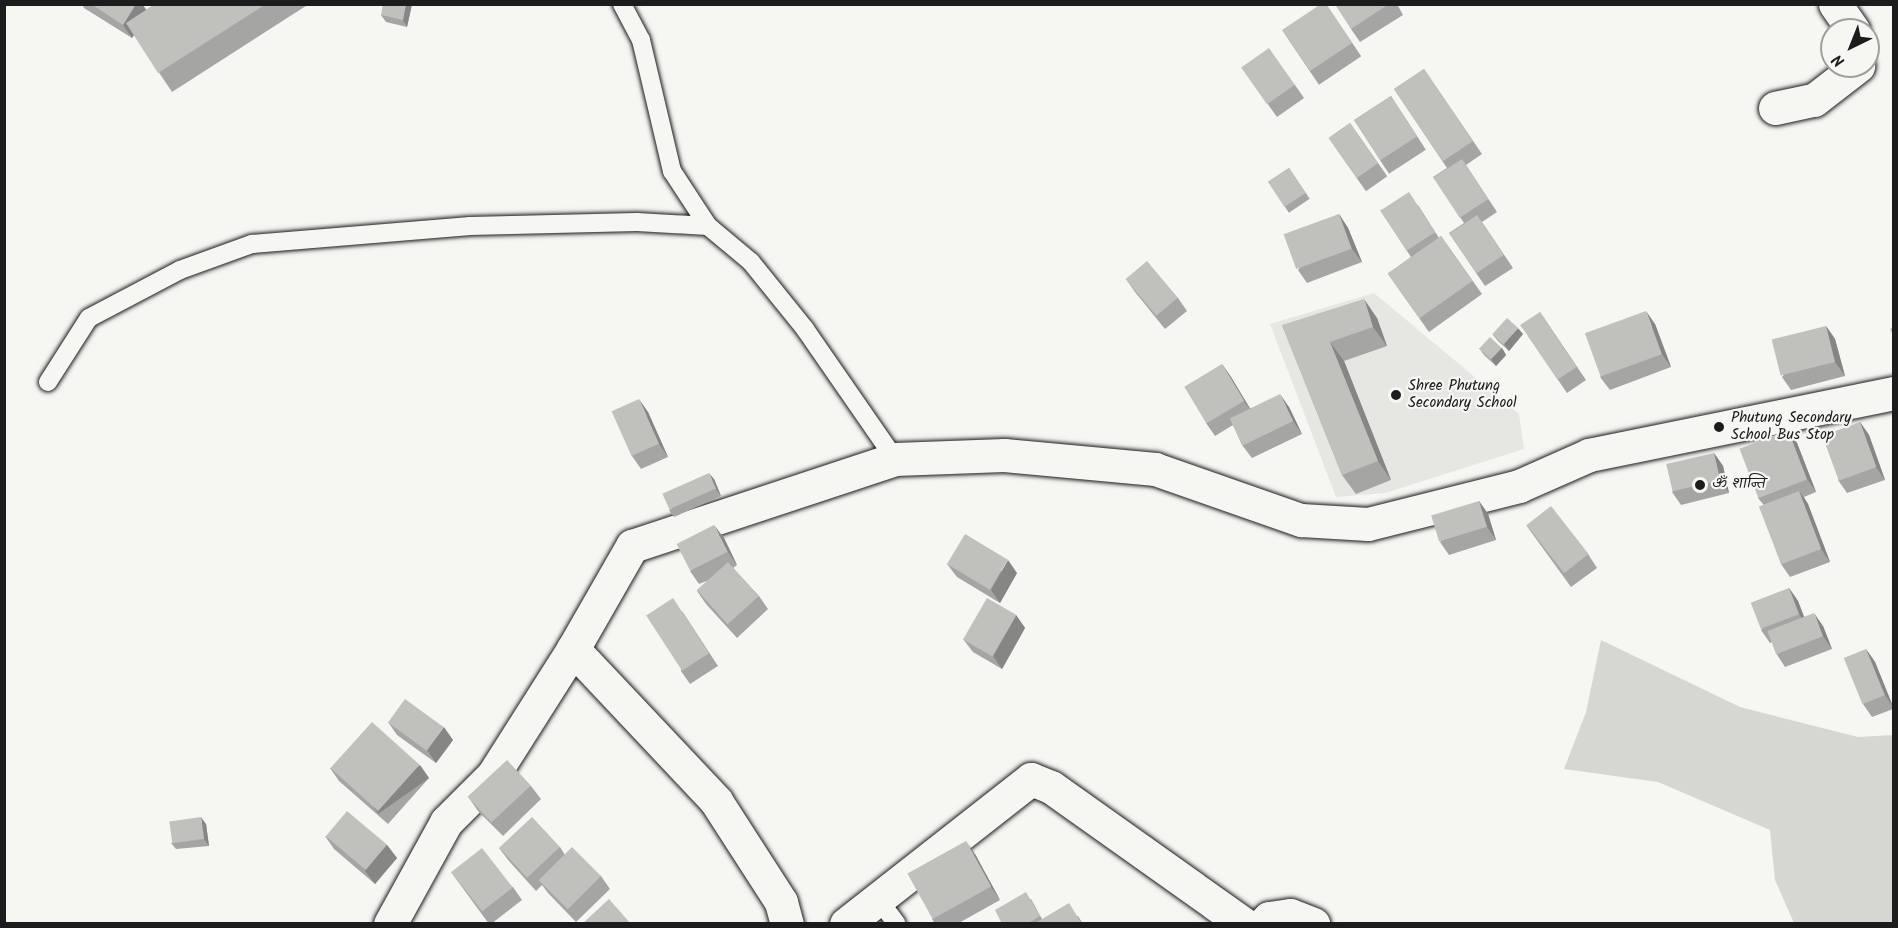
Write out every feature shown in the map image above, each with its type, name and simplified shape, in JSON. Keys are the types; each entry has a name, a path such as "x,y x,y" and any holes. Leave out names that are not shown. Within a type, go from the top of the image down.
{"street":[{"path":"1835,4 1845,18"},
{"path":"1775,108 1814,100 1842,78"},
{"path":"390,924 446,822 492,775 573,649 632,546 895,459 1004,455 1155,469 1301,520 1368,524 1509,489 1589,455 1719,427 1872,401 1893,393"},
{"path":"573,649 716,801 781,902 787,924"},
{"path":"846,924 887,911 1031,779 1051,788 1244,924"},
{"path":"1263,924 1269,918 1290,915 1313,924"}],"lane":[{"path":"622,4 641,40 672,171 708,226 751,262 805,329 895,459"},
{"path":"48,382 89,318 180,270 252,244 470,226 637,222 708,226"}],"shaded area":[{"name":"Shree Phutung Secondary School","path":"1374,293 1519,414 1524,449 1385,493 1336,497 1270,324"},
{"path":"1601,640 1740,707 1858,737 1893,735 1893,923 1794,923 1775,880 1770,830 1658,782 1564,769 1586,712"}],"building":[{"path":"91,4 136,4 123,25"},
{"path":"155,4 266,4 158,73 126,23"},
{"path":"383,4 406,4 403,20 381,15"},
{"path":"1321,4 1326,4 1352,43 1310,71 1282,30"},
{"path":"1338,4 1389,4 1351,29 1336,6"},
{"path":"1269,48 1295,85 1267,104 1241,68"},
{"path":"1424,69 1473,141 1443,161 1394,89"},
{"path":"1391,96 1417,136 1380,160 1354,120"},
{"path":"1350,123 1378,163 1357,178 1329,138"},
{"path":"1462,159 1488,199 1460,218 1433,178"},
{"path":"1289,168 1305,193 1284,207 1268,182"},
{"path":"1409,192 1435,232 1407,251 1380,211"},
{"path":"1339,214 1352,249 1296,269 1284,234"},
{"path":"1477,215 1504,255 1476,273 1450,233"},
{"path":"1441,236 1473,281 1419,318 1388,273"},
{"path":"1147,261 1178,298 1156,316 1126,279"},
{"path":"1364,299 1373,327 1330,342 1378,461 1342,475 1282,325"},
{"path":"1646,311 1662,354 1601,376 1585,333"},
{"path":"1540,312 1552,330 1547,323 1528,336 1520,325"},
{"path":"1507,318 1518,328 1503,344 1492,334"},
{"path":"1547,323 1577,367 1558,380 1528,336"},
{"path":"1826,326 1835,362 1781,375 1772,340"},
{"path":"1490,337 1502,348 1491,360 1479,349"},
{"path":"1222,364 1244,401 1206,424 1184,387"},
{"path":"1280,394 1293,421 1243,446 1230,419"},
{"path":"639,399 659,444 632,456 612,411"},
{"path":"1860,422 1876,467 1839,481 1822,436"},
{"path":"1788,430 1807,479 1758,498 1739,449"},
{"path":"1714,453 1720,480 1673,491 1666,464"},
{"path":"709,473 716,489 669,509 662,494"},
{"path":"1799,491 1821,549 1781,564 1759,506"},
{"path":"1479,501 1487,527 1439,541 1431,516"},
{"path":"1551,506 1589,554 1564,573 1527,525"},
{"path":"714,525 728,552 690,571 677,544"},
{"path":"965,534 1008,560 990,590 947,564"},
{"path":"728,562 759,596 728,624 697,590"},
{"path":"1789,588 1799,614 1761,629 1751,603"},
{"path":"673,598 709,653 682,671 646,615"},
{"path":"987,598 1016,615 992,657 963,640"},
{"path":"1814,613 1823,636 1776,654 1767,631"},
{"path":"1866,649 1885,695 1862,704 1844,658"},
{"path":"405,699 444,727 427,751 388,722"},
{"path":"372,722 420,765 378,811 331,768"},
{"path":"507,760 531,786 491,822 468,797"},
{"path":"347,811 387,844 366,870 326,836"},
{"path":"201,817 204,839 172,843 169,821"},
{"path":"532,817 560,847 527,878 499,848"},
{"path":"966,841 991,886 933,919 907,873"},
{"path":"572,847 601,876 568,909 539,880"},
{"path":"482,848 513,887 482,911 451,872"},
{"path":"1026,892 1040,916 1027,924 1002,924 995,910"},
{"path":"609,899 631,924 582,924"},
{"path":"1069,903 1082,924 1038,924 1037,922"}],"place":[{"name":"Shree Phutung Secondary School","path":"1396,395"},
{"name":"Phutung Secondary School Bus Stop","path":"1719,427"},
{"name":"ॐ शान्ति","path":"1700,485"}]}
